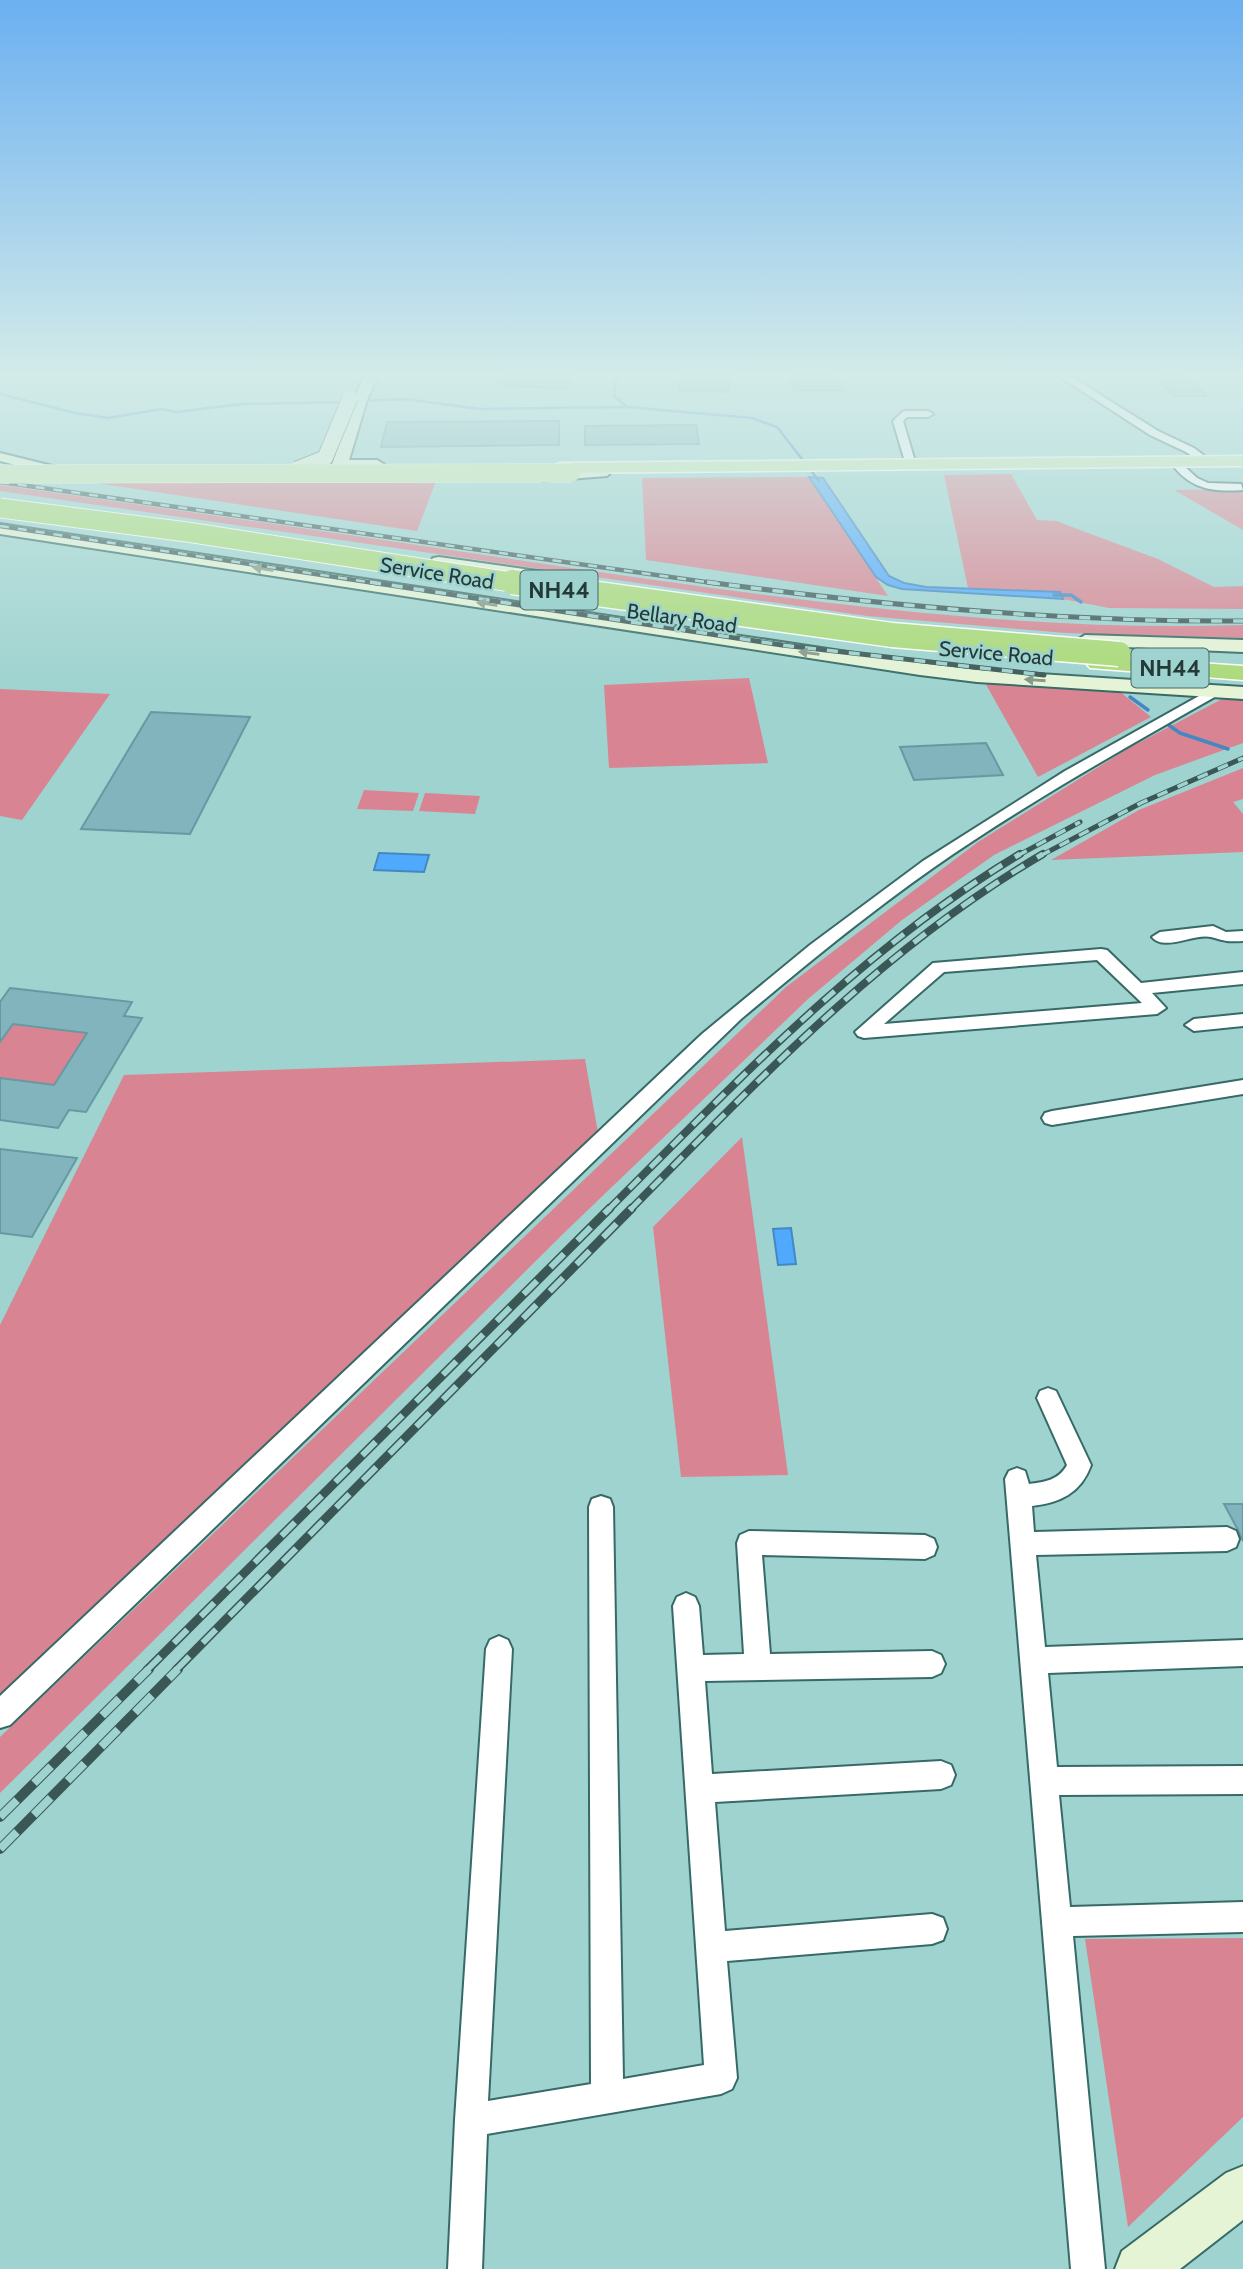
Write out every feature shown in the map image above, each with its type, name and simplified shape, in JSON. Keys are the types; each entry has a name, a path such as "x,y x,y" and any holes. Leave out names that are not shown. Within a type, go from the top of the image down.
{"highway":[{"name":"Bellary Road","path":"0,508 210,535 475,578 838,629 973,644 1105,666 1243,661"},
{"name":"Bellary Road","path":"0,516 243,549 548,598 837,639 1105,666 1243,673"}],"main road":[{"path":"0,500 244,532 891,626 1031,638 1243,646"},
{"path":"108,544 149,537 157,533 159,528 140,519"},
{"name":"Service Road","path":"0,529 828,656 977,676 1105,666 1215,691 1243,693"},
{"path":"225,562 200,539 211,532 244,532"},
{"path":"1140,2269 1243,2190"}],"street":[{"path":"1192,480 1202,486 1241,487"},
{"path":"0,1715 708,1038 782,975 931,862 1106,754 1215,691"},
{"path":"1160,937 1213,931 1223,937 1243,936"},
{"path":"1101,954 1136,989 1157,1008 864,1032 939,967 1101,954"},
{"path":"1136,989 1243,978"},
{"path":"1194,1025 1243,1020"},
{"path":"1052,1118 1243,1087"},
{"path":"1048,1398 1079,1465 1077,1473 1061,1487 1045,1495 1018,1488 1088,2269"},
{"path":"601,1507 607,2098"},
{"path":"1023,1544 1227,1539"},
{"path":"758,1667 749,1544 925,1547"},
{"path":"471,2120 721,2078 686,1606"},
{"path":"465,2269 471,2120 499,1648"},
{"path":"1034,1660 1243,1653"},
{"path":"691,1668 932,1664"},
{"path":"699,1789 941,1775"},
{"path":"1044,1781 1243,1780"},
{"path":"1057,1922 1243,1917"},
{"path":"711,1947 932,1929"}],"shaded area":[{"path":"75,480 436,481 417,531"},
{"path":"642,480 811,480 888,596 646,560"},
{"path":"945,480 1014,480 1037,520 1056,521 1158,559 1214,587 1243,586 1243,609 1109,608 1063,599 1060,592 968,588"},
{"path":"0,485 827,603 1076,624 1243,625 1243,638 1066,633 867,616 0,491"},
{"path":"1243,489 1243,530 1174,490"},
{"path":"749,678 768,763 609,768 604,685"},
{"path":"984,681 1119,691 1151,717 1038,777"},
{"path":"0,689 110,694 22,820 0,816"},
{"path":"1224,698 1243,700 1243,743 1155,775 994,855 902,920 808,999 567,1230 0,1793 0,1737 786,987 978,842 1129,748"},
{"path":"1243,768 1243,799 1233,802 1243,814 1243,852 1051,860 1139,810"},
{"path":"364,790 419,793 413,811 357,809"},
{"path":"425,793 480,796 475,814 419,811"},
{"path":"13,1024 87,1033 54,1085 0,1078 0,1042"},
{"path":"585,1059 598,1133 0,1701 0,1325 124,1075"},
{"path":"742,1137 788,1475 681,1477 653,1227"},
{"path":"1243,1938 1243,2117 1128,2227 1085,1939"}],"water":[{"path":"811,480 824,480 889,576 904,583 926,587 1060,592 1063,599 902,589 888,585 876,577"},
{"path":"379,853 429,855 424,872 374,870"},
{"path":"791,1228 796,1264 778,1265 773,1229"}],"building":[{"path":"151,712 250,717 190,834 81,829"},
{"path":"986,743 1003,775 914,780 900,747"},
{"path":"10,988 132,1002 124,1016 142,1018 86,1112 69,1110 58,1128 0,1120 0,1078 54,1085 87,1033 13,1024 0,1042 0,1002"},
{"path":"0,1149 77,1158 32,1237 0,1233"},
{"path":"1224,1504 1243,1504 1243,1541 1238,1530"}],"waterway":[{"path":"1054,595 1071,595 1081,602"},
{"path":"1130,697 1148,710"},
{"path":"1163,721 1180,733 1228,749"}],"railway":[{"path":"0,482 720,584"},
{"path":"0,526 381,584"},
{"path":"370,582 782,645 1044,675"},
{"path":"707,582 974,611 1108,619 1243,621"},
{"path":"1040,856 1141,803 1243,758"},
{"path":"1017,856 1080,822"},
{"path":"610,1208 754,1065 855,974 908,931 1020,854"},
{"path":"630,1210 775,1065 876,973 985,891 1043,854"},
{"path":"147,1670 610,1208"},
{"path":"176,1670 632,1208"},
{"path":"0,1817 149,1669"},
{"path":"0,1849 178,1669"}]}
